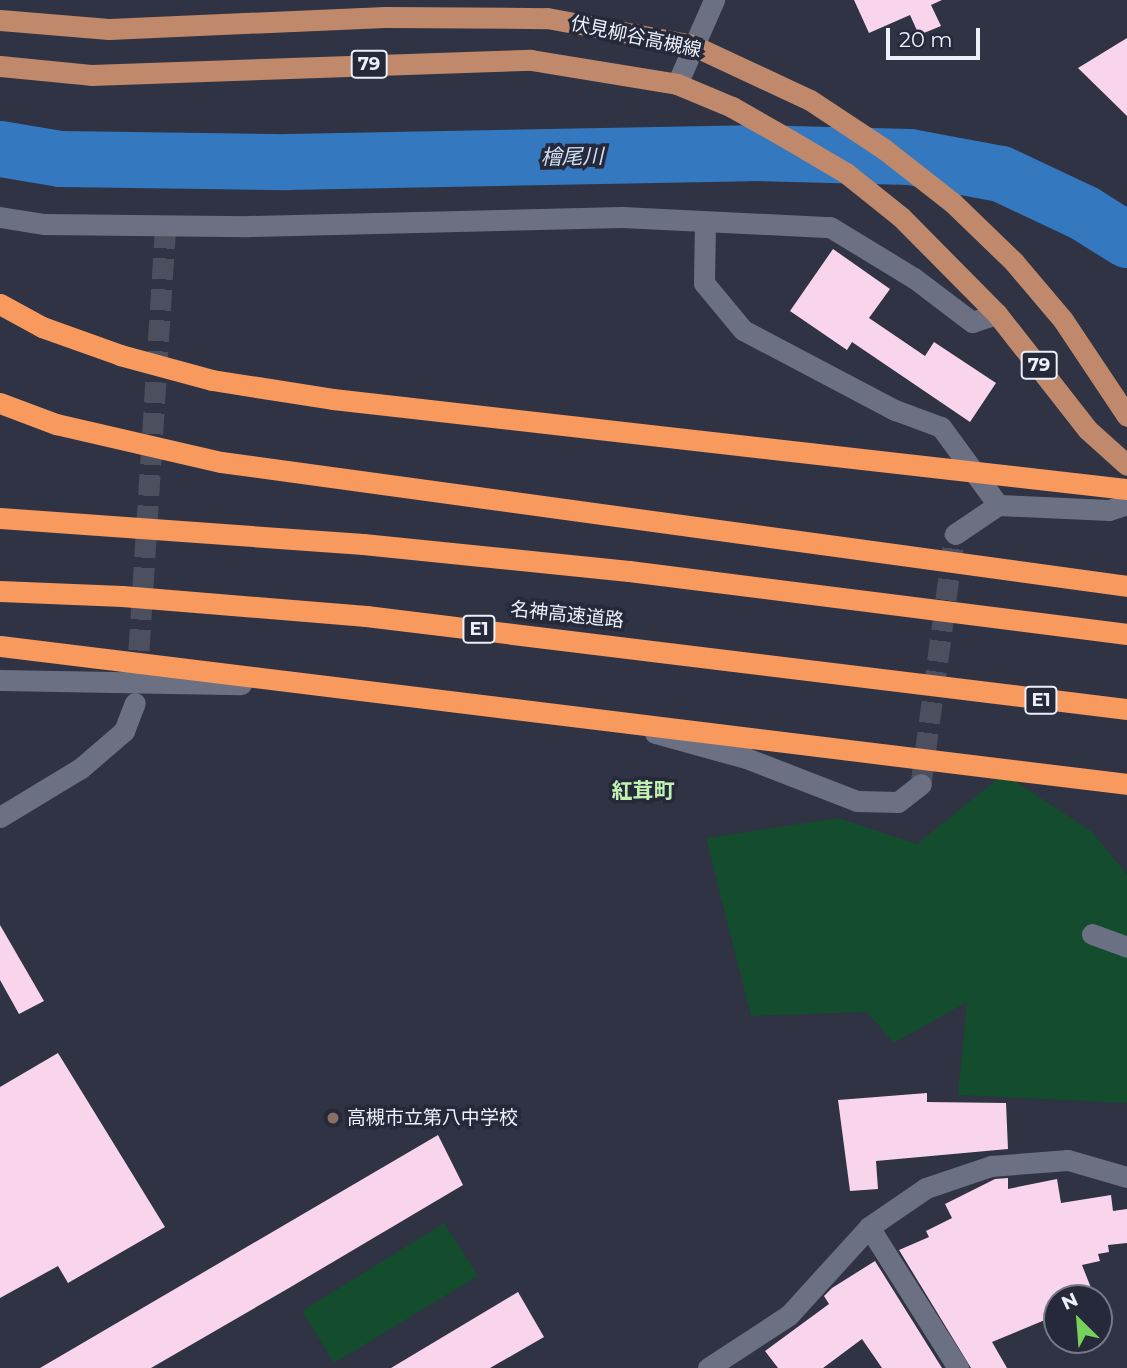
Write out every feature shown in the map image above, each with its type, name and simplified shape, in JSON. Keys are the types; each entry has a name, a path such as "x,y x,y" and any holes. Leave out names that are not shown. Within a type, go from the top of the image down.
{"highway":[{"path":"0,304 42,327 120,355 212,380 333,399 1127,489"},
{"path":"0,402 56,424 221,462 922,555 1127,586"},
{"path":"0,518 390,546 629,571 918,611 1127,634"},
{"name":"名神高速道路","path":"0,591 122,596 380,618 629,645 956,691 1127,709"},
{"path":"0,646 1127,784"}],"main road":[{"name":"伏見柳谷高槻線","path":"0,20 109,29 385,17 547,18 692,45 810,100 884,149 953,203 1014,262 1063,320 1127,416"},
{"name":"伏見柳谷高槻線","path":"0,66 118,75 531,60 677,84 732,107 846,173 951,264 997,314 1088,430 1127,465"}],"street":[{"path":"677,84 714,0"},
{"path":"0,217 44,224 166,226 622,216 705,224 830,227 914,278 972,322 997,314"},
{"path":"705,224 704,283 743,330 895,410 941,427 998,505"},
{"path":"956,534 998,505 1109,510 1127,504"},
{"path":"0,680 207,682 370,691 638,728 747,758 857,801 898,802 921,784"},
{"path":"0,817 81,768 124,731 135,704"},
{"path":"1092,934 1127,947"},
{"path":"708,1368 789,1315 869,1227 926,1188 990,1166 1068,1160 1127,1177"},
{"path":"869,1227 958,1368"}],"green space":[{"path":"1004,774 1091,831 1127,874 1127,1103 958,1095 967,1002 894,1043 867,1012 751,1016 706,838 838,818 917,844"},
{"path":"444,1223 478,1276 334,1363 302,1311"}],"building":[{"path":"854,0 942,0 931,5 941,26 919,35 910,15 869,33"},
{"path":"1127,38 1127,116 1078,68"},
{"path":"833,249 890,289 869,318 925,356 934,342 996,383 970,422 852,342 847,350 790,311"},
{"path":"0,925 44,1001 19,1014 0,980"},
{"path":"58,1053 165,1227 68,1283 58,1266 0,1298 0,1087"},
{"path":"927,1093 927,1102 1006,1103 1008,1149 876,1161 878,1189 850,1191 838,1100"},
{"path":"438,1135 463,1185 289,1288 151,1368 40,1368"},
{"path":"1008,1178 1008,1189 1057,1179 1061,1203 1111,1195 1113,1211 1127,1209 1127,1243 1108,1245 1109,1252 1098,1254 1100,1261 1082,1265 1089,1284 1043,1284 1043,1321 992,1342 1007,1368 971,1368 899,1250 929,1237 926,1231 952,1218 945,1204 995,1179"},
{"path":"875,1261 942,1368 882,1368 862,1339 823,1368 778,1368 765,1351 829,1304 824,1296 832,1288"},
{"path":"518,1292 544,1337 490,1368 391,1368"}],"waterway":[{"name":"檜尾川","path":"0,149 61,159 288,162 750,153 910,157 1001,174 1084,213 1127,240"}],"tunnel":[{"path":"137,681 166,226"},
{"path":"921,784 955,534"}],"place":[{"name":"高槻市立第八中学校","path":"333,1118"}],"district":[{"name":"紅茸町","path":"643,791"}]}
